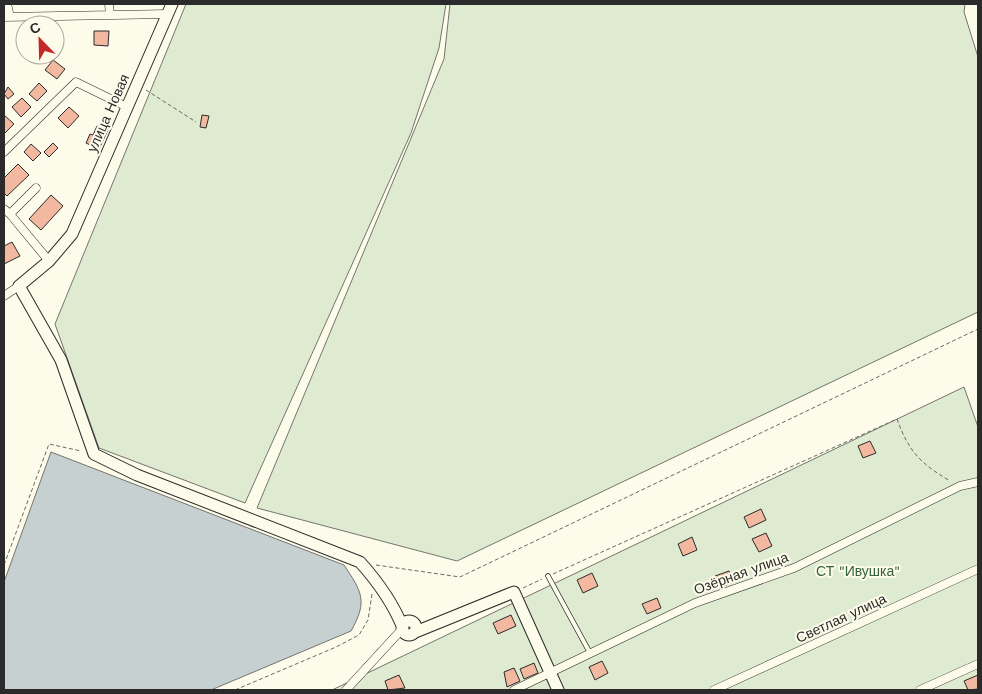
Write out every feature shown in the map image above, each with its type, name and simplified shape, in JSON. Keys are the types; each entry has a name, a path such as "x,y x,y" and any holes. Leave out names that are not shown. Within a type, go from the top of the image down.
{"street":[{"path":"7,4 7,17 110,15 170,9"},
{"path":"109,4 110,15"},
{"name":"улица Новая","path":"19,286 49,262 72,234 170,9"},
{"path":"4,152 76,82 127,107"},
{"path":"36,188 7,211 49,262"},
{"path":"4,296 19,286 60,360 94,454 137,475 360,562 374,577 395,609 411,628"},
{"name":"Озёрная улица","path":"514,690 695,603 794,568 960,486 978,482"},
{"name":"Светлая улица","path":"714,690 978,569"},
{"path":"346,690 394,640 411,628 437,624 514,592 558,690"},
{"path":"920,690 978,664"}],"lane":[{"path":"548,576 590,654"}],"path":[{"path":"137,86 158,96 179,113 196,122"},
{"path":"360,562 460,576 978,329"},
{"path":"514,592 897,420 906,442 921,462 960,486"},
{"path":"4,565 49,444 94,454"},
{"path":"235,690 336,647 359,635 368,620 374,577"}],"green space":[{"path":"186,4 446,4 439,48 411,133 245,503 99,448 55,324"},
{"path":"450,4 965,4 964,12 978,57 978,312 457,561 257,508 444,59"},
{"name":"СТ \"Ивушка\"","path":"964,387 978,427 978,690 332,690"}],"shaded area":[{"path":"51,452 344,565 355,582 361,597 360,612 351,631 211,690 4,690 4,582"}],"building":[{"path":"94,31 109,31 108,46 94,45"},
{"path":"49,65 60,65 65,69 57,79 45,70"},
{"path":"39,83 47,91 37,101 29,94"},
{"path":"8,87 14,94 8,99 4,94"},
{"path":"22,98 31,107 21,117 12,107"},
{"path":"69,107 79,116 68,128 58,118"},
{"path":"4,115 14,124 4,134"},
{"path":"202,115 209,116 206,128 200,127"},
{"path":"97,126 108,130 99,149 86,143 90,134 93,135"},
{"path":"53,143 58,148 49,157 44,152"},
{"path":"31,144 41,153 33,161 24,152"},
{"path":"18,164 29,175 7,196 4,193 4,178"},
{"path":"51,195 63,206 41,230 29,219"},
{"path":"12,242 20,256 4,264 4,246"},
{"path":"870,441 876,453 863,458 858,446"},
{"path":"761,509 766,520 749,528 744,517"},
{"path":"766,533 772,546 759,552 752,539"},
{"path":"692,537 697,550 683,556 678,544"},
{"path":"729,571 733,582 720,588 715,576"},
{"path":"592,573 598,586 583,593 577,580"},
{"path":"657,598 661,608 647,614 642,604"},
{"path":"511,615 516,626 498,634 493,623"},
{"path":"602,661 608,673 595,680 589,667"},
{"path":"534,663 538,673 524,679 520,669"},
{"path":"514,668 520,681 507,687 504,672"},
{"path":"399,675 405,688 388,690 385,681"},
{"path":"978,675 978,689 968,690 964,681"}]}
